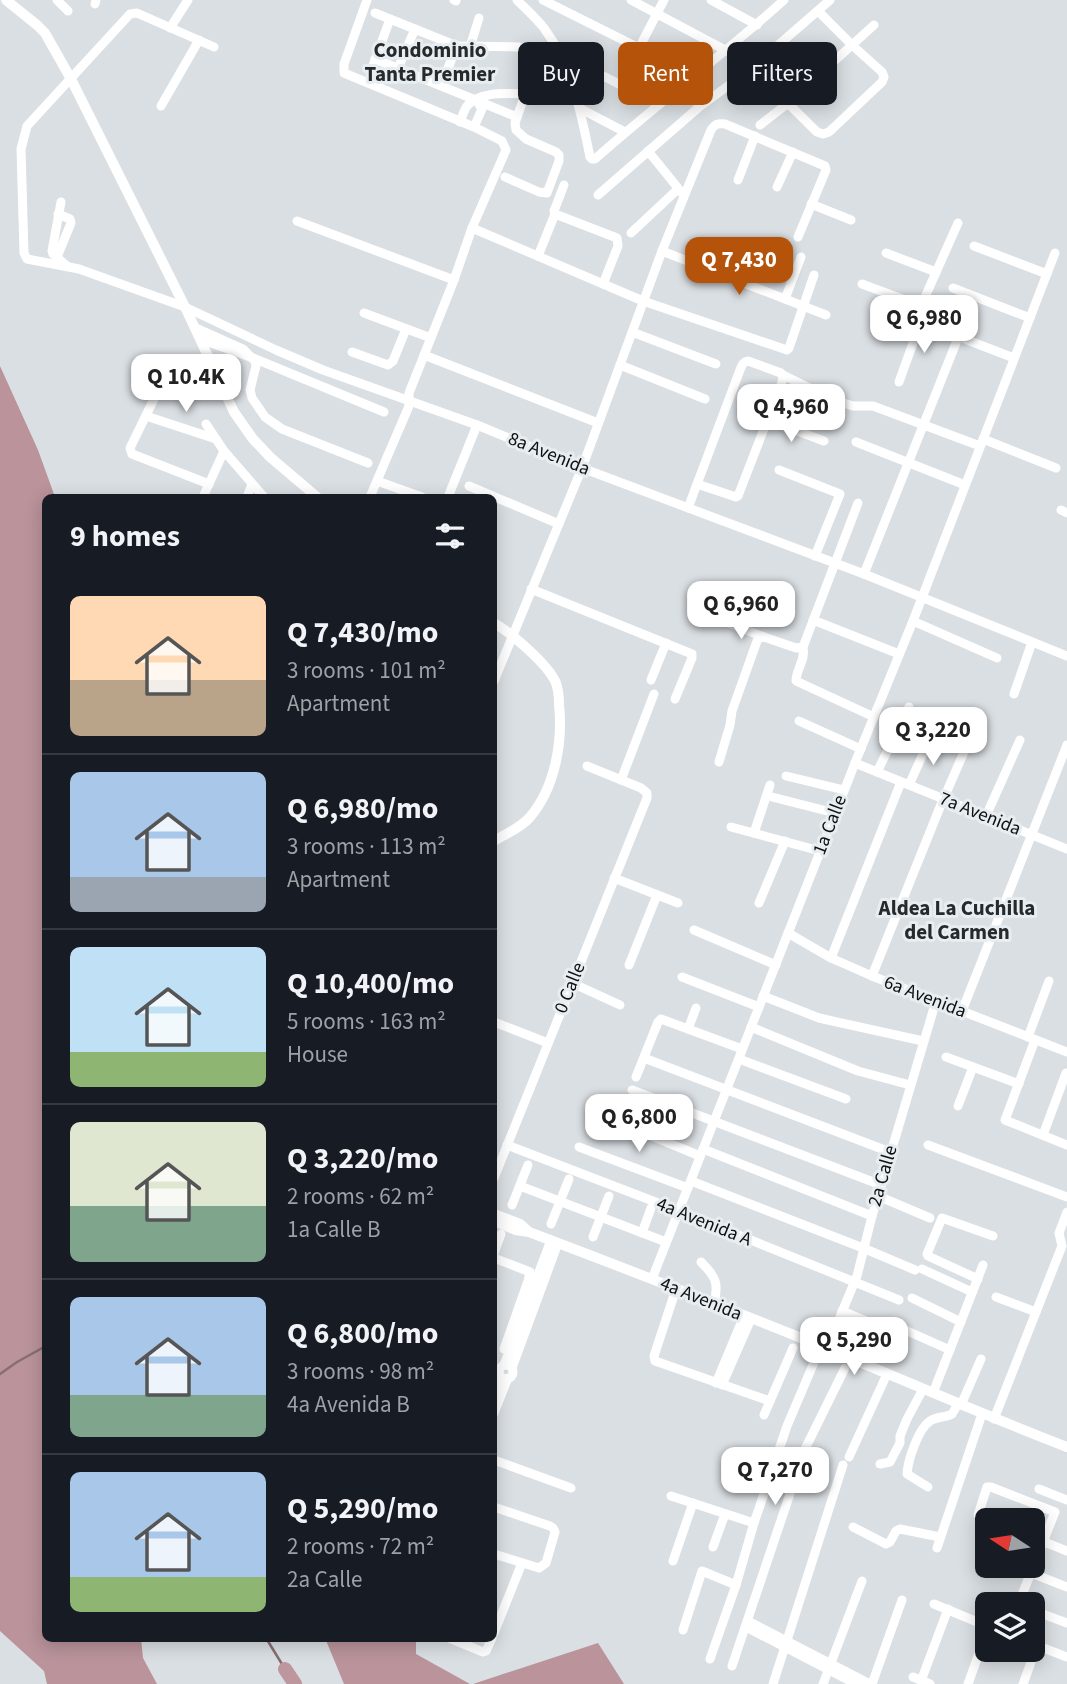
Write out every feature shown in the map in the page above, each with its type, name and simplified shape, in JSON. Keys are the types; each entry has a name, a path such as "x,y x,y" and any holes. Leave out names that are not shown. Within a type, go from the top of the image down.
{"main road":[{"path":"6,0 45,33 71,79 185,307 234,412 253,439 285,472 313,494"},
{"path":"497,625 544,665 557,685 561,724 553,775 541,800 529,818 497,839"},
{"name":"4a Avenida","path":"497,1215 520,1224 529,1232"},
{"name":"4a Avenida","path":"497,1222 652,1279 1067,1447"}],"street":[{"path":"57,0 68,11"},
{"path":"170,27 188,0"},
{"path":"367,0 344,64 344,73 474,127 502,141 506,150 472,228 409,393 409,406 371,494"},
{"path":"517,0 542,26 552,42"},
{"path":"543,0 627,42"},
{"path":"631,0 727,51 713,62"},
{"path":"642,42 664,0"},
{"path":"711,0 757,25"},
{"path":"737,42 785,0"},
{"path":"782,42 830,0"},
{"path":"788,105 817,132 823,134 829,132 882,82 884,76 818,11"},
{"path":"71,79 130,14 137,13 214,47"},
{"path":"375,13 457,46 518,47"},
{"path":"470,47 479,18"},
{"path":"371,71 390,19"},
{"path":"837,59 874,25"},
{"path":"398,68 415,29"},
{"path":"161,106 199,40"},
{"path":"441,85 457,46"},
{"path":"374,59 517,117"},
{"name":"8a Avenida","path":"71,79 27,126 24,135 21,149 24,253 27,259 79,269 185,307 311,365 477,425 1067,656"},
{"path":"597,195 727,87"},
{"path":"460,122 468,105 486,95 518,94"},
{"path":"474,127 482,108 476,100"},
{"path":"505,177 547,193 559,161 556,152 520,135 516,130 515,122 521,105"},
{"path":"579,105 592,159 657,105"},
{"path":"760,125 786,105"},
{"path":"581,109 625,132"},
{"path":"497,674 582,468 681,192 715,125 725,124 825,166 798,237"},
{"path":"738,180 755,136"},
{"path":"648,151 681,192"},
{"path":"777,187 793,152"},
{"path":"538,256 564,185"},
{"path":"631,233 681,192"},
{"path":"61,202 52,243 53,254 68,267"},
{"path":"811,204 851,220"},
{"path":"57,257 71,223 70,219 58,214"},
{"path":"555,214 617,238 618,246 603,284"},
{"path":"297,221 454,280"},
{"path":"899,382 922,318 921,306 958,222"},
{"path":"472,228 643,301 786,350 789,348 814,275"},
{"path":"974,246 1047,274"},
{"path":"662,251 826,315"},
{"path":"886,253 936,272"},
{"name":"1a Calle","path":"652,1279 913,621 1055,253"},
{"path":"785,299 801,257"},
{"path":"862,284 921,306"},
{"path":"953,288 1030,318"},
{"path":"364,313 431,338"},
{"path":"922,318 954,335 1014,358"},
{"path":"194,327 243,349 253,358 256,366 250,390 252,398 265,417 282,429 368,463"},
{"path":"352,352 388,365 393,361 406,329"},
{"path":"632,332 716,364"},
{"path":"864,575 954,350 957,338 954,335"},
{"path":"200,339 384,412"},
{"path":"424,355 598,424"},
{"path":"688,508 743,363 748,361 779,372 834,400 853,406 873,406 1056,468"},
{"path":"620,365 705,399"},
{"path":"697,484 738,496 783,376"},
{"path":"154,399 130,448 132,454 209,484"},
{"path":"146,416 216,439"},
{"path":"768,420 824,440"},
{"path":"206,424 224,451 261,494"},
{"path":"449,494 477,425"},
{"path":"856,442 965,485"},
{"path":"204,494 224,451"},
{"path":"779,470 840,494 815,556"},
{"path":"377,481 414,494"},
{"path":"248,494 252,484"},
{"path":"469,486 488,494"},
{"path":"497,498 559,524"},
{"path":"858,503 803,647 803,658 795,677 796,681 874,717"},
{"path":"531,589 690,652 692,658 675,699"},
{"path":"737,626 751,593"},
{"path":"721,620 796,648 803,647"},
{"path":"813,620 900,654"},
{"path":"913,621 998,658"},
{"path":"719,762 743,677 757,641 764,637"},
{"path":"1014,694 1032,642"},
{"path":"651,680 666,643"},
{"path":"587,766 621,780 654,694"},
{"path":"877,772 909,706"},
{"path":"799,720 861,748"},
{"path":"872,976 971,736"},
{"path":"831,958 905,783 931,737"},
{"path":"986,816 1020,740"},
{"path":"962,1011 1067,745"},
{"name":"7a Avenida","path":"855,763 1067,849"},
{"path":"786,776 844,790"},
{"name":"0 Calle","path":"497,1171 647,798 646,791 621,780"},
{"path":"754,833 770,785"},
{"path":"772,797 835,813"},
{"path":"731,827 820,851"},
{"path":"759,903 785,841"},
{"path":"614,878 678,903"},
{"path":"629,965 657,895"},
{"path":"694,930 776,965"},
{"name":"6a Avenida","path":"788,933 831,958 872,976 1067,1052"},
{"path":"682,977 759,1007"},
{"path":"1049,981 1005,1120 1067,1145"},
{"path":"572,983 620,1005"},
{"path":"763,996 819,1018 923,1041"},
{"name":"2a Calle","path":"710,1659 787,1426 855,1282 890,1152 936,1001"},
{"path":"688,1029 696,1008"},
{"path":"636,1077 659,1020 664,1019 846,1099"},
{"path":"497,1023 548,1042"},
{"path":"751,1027 858,1071 910,1085"},
{"path":"946,1057 1018,1084"},
{"path":"644,1058 890,1152"},
{"path":"958,1106 973,1067"},
{"path":"1042,1135 1066,1073"},
{"path":"632,1090 881,1185"},
{"path":"637,1130 872,1216"},
{"name":"4a Avenida A","path":"508,1145 899,1300"},
{"path":"928,1145 1067,1197"},
{"path":"579,1147 863,1248 972,1292"},
{"path":"512,1205 528,1165"},
{"path":"551,1224 569,1178"},
{"path":"520,1186 666,1242"},
{"path":"593,1237 609,1196"},
{"path":"878,1196 930,1218"},
{"path":"642,1233 651,1208"},
{"path":"995,1419 1036,1312 1065,1247 1059,1233 1067,1212"},
{"path":"978,1279 927,1254 942,1218 993,1236"},
{"path":"497,1244 500,1234"},
{"path":"497,1392 500,1372 554,1241"},
{"path":"497,1256 530,1272 504,1349"},
{"path":"701,1262 712,1272 716,1282 714,1304"},
{"path":"880,1464 890,1462 900,1443 901,1433 950,1350 983,1265"},
{"path":"676,1289 654,1356 655,1361 770,1401"},
{"path":"996,1297 1036,1312"},
{"path":"912,1298 961,1322"},
{"path":"842,1311 885,1329"},
{"path":"719,1384 748,1317"},
{"path":"896,1326 950,1350"},
{"path":"764,1415 793,1348"},
{"path":"928,1486 907,1474 919,1434 929,1422 949,1416 960,1405 981,1359"},
{"path":"732,1666 805,1449 845,1367"},
{"path":"773,1684 846,1461 887,1374"},
{"path":"937,1548 982,1414"},
{"path":"497,1461 570,1488"},
{"path":"980,1508 987,1487 1045,1508"},
{"path":"1039,1489 1067,1500"},
{"path":"671,1496 754,1523"},
{"path":"673,1561 693,1503"},
{"path":"497,1508 555,1530 544,1565 539,1568 497,1555"},
{"path":"1045,1508 1055,1512 1045,1538"},
{"path":"713,1547 724,1514"},
{"path":"853,1527 886,1544 890,1542 895,1531 900,1529 940,1537"},
{"path":"1045,1541 1067,1551"},
{"path":"497,1626 522,1563"},
{"path":"682,1630 702,1571 736,1585"},
{"path":"1044,1578 1067,1587"},
{"path":"823,1684 862,1581"},
{"path":"747,1624 871,1684 902,1600"},
{"path":"934,1604 975,1621"},
{"path":"921,1680 948,1609"},
{"path":"1045,1615 1067,1623"},
{"path":"459,1642 483,1652 490,1642"},
{"path":"1045,1649 1067,1657"},
{"path":"968,1684 976,1662"},
{"path":"1023,1684 1030,1662"},
{"path":"830,1666 856,1684"}],"shaded area":[{"path":"0,366 38,450 54,494 42,494 42,1642 141,1642 143,1658 157,1684 47,1684 44,1671 0,1631"},
{"path":"327,1642 416,1642 416,1654 470,1684 344,1684"},
{"path":"598,1643 624,1684 473,1684"}],"waterway":[{"path":"0,1374 42,1348"},
{"path":"268,1642 285,1669"},
{"path":"285,1669 295,1684"}],"district":[{"name":"Condominio Tanta Premier","path":"430,62"},
{"name":"Aldea La Cuchilla del Carmen","path":"957,920"}]}
